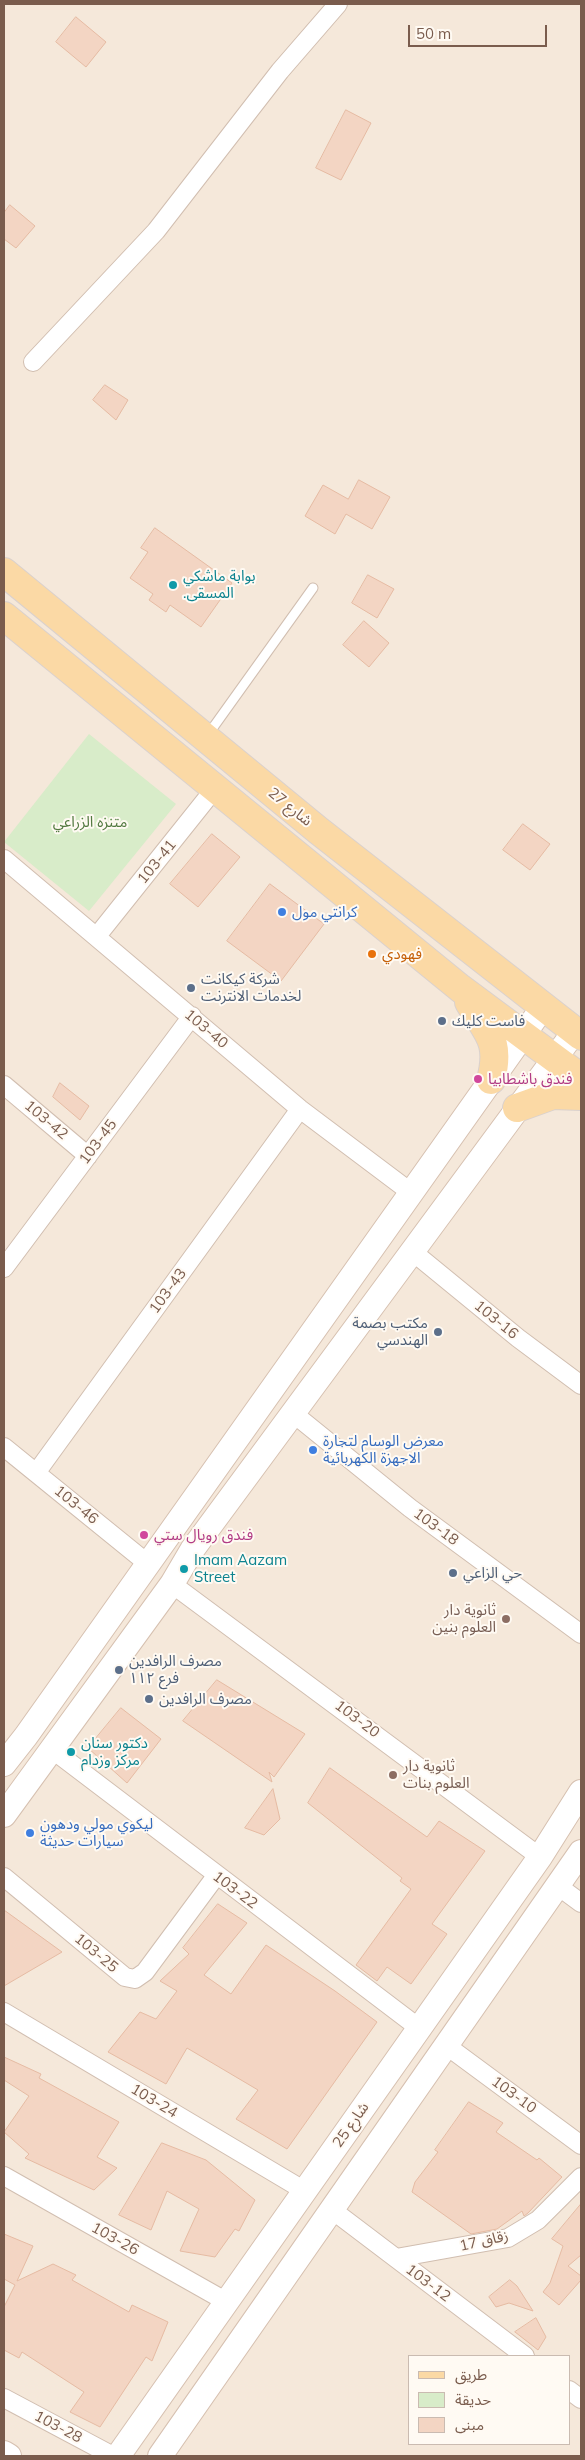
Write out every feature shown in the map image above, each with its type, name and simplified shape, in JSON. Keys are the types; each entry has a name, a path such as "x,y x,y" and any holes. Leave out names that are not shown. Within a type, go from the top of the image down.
{"main road":[{"name":"شارع 27","path":"4,572 319,831 578,1033"},
{"path":"4,616 216,787 460,988 581,1078"},
{"path":"460,988 494,1042 496,1058 491,1080"},
{"path":"4,1764 26,1736 147,1563 544,1007"},
{"path":"4,1814 53,1750 172,1584 192,1550 294,1414 554,1058 578,1033"},
{"path":"517,1108 552,1095 581,1096"},
{"name":"شارع 25","path":"118,2456 540,1857 581,1792"},
{"path":"160,2456 581,1852"},
{"path":"4,2453 9,2456"}],"street":[{"path":"33,362 156,231 280,71 338,4"},
{"name":"103-41","path":"97,936 216,787"},
{"name":"103-40","path":"4,859 300,1108 412,1194"},
{"name":"103-45","path":"5,1263 88,1156 192,1016"},
{"name":"103-42","path":"4,1085 88,1156"},
{"name":"103-43","path":"36,1473 300,1108"},
{"name":"103-16","path":"413,1252 518,1338 581,1385"},
{"name":"103-18","path":"294,1414 410,1508 581,1634"},
{"name":"103-46","path":"4,1447 147,1563"},
{"name":"103-20","path":"172,1584 540,1857"},
{"name":"103-22","path":"53,1750 216,1876 419,2028"},
{"name":"103-25","path":"4,1877 125,1977 135,1979 144,1972 216,1876"},
{"path":"558,1886 581,1903"},
{"name":"103-24","path":"4,2012 305,2191"},
{"name":"103-10","path":"447,2046 581,2145"},
{"name":"103-26","path":"4,2176 227,2302"},
{"name":"زقاق 17","path":"396,2258 508,2238 538,2220 581,2177"},
{"name":"103-12","path":"331,2209 524,2355"},
{"path":"570,2391 581,2399"},
{"name":"103-28","path":"4,2398 113,2456"}],"lane":[{"path":"205,738 313,588"}],"shaded area":[{"path":"4,4 581,4 581,2456 4,2456"}],"green space":[{"name":"متنزه الزراعي","path":"89,734 176,804 89,911 4,842"}],"building":[{"path":"76,17 106,42 86,67 56,42"},
{"path":"346,110 371,123 341,180 316,168"},
{"path":"10,205 35,226 16,248 4,239 4,213"},
{"path":"105,385 128,400 116,420 93,400"},
{"path":"359,480 390,497 372,529 346,514 335,534 305,516 323,485 348,499"},
{"path":"155,528 232,583 201,627 170,605 166,612 149,600 153,594 130,578 148,552 141,548"},
{"path":"368,575 394,589 377,618 352,603"},
{"path":"364,621 389,643 369,667 343,645"},
{"path":"523,824 550,844 530,870 503,850"},
{"path":"212,834 240,857 198,907 170,884"},
{"path":"270,884 324,924 281,981 227,941"},
{"path":"60,1083 89,1106 80,1120 53,1097"},
{"path":"217,1680 305,1734 274,1777 269,1772 272,1782 183,1721"},
{"path":"121,1708 161,1739 127,1783 88,1748"},
{"path":"330,1768 427,1837 439,1821 485,1851 432,1924 447,1934 411,1984 387,1967 377,1981 356,1965 411,1889 400,1881 402,1878 308,1803"},
{"path":"273,1789 280,1819 264,1835 245,1828"},
{"path":"218,1904 247,1923 204,1975 231,1994 266,1945 335,1991 377,2022 287,2149 236,2119 258,2090 187,2048 166,2084 108,2052 140,2012 156,2019 177,1991 160,1981 189,1954 183,1948"},
{"path":"4,1910 62,1952 4,1986"},
{"path":"4,2057 41,2074 39,2078 119,2122 97,2157 117,2168 94,2190 25,2158 29,2154 4,2132 29,2096 4,2080"},
{"path":"469,2102 503,2123 496,2132 537,2160 539,2158 562,2177 524,2216 522,2211 497,2229 471,2234 412,2192 415,2182 438,2152 435,2150"},
{"path":"162,2143 206,2160 255,2200 239,2231 235,2229 215,2257 180,2251 199,2209 167,2191 151,2230 119,2215"},
{"path":"581,2204 581,2255 568,2266 581,2276 581,2280 559,2305 543,2292 550,2283 563,2246 552,2239"},
{"path":"4,2234 33,2246 17,2281 53,2264 76,2275 72,2280 129,2312 132,2305 168,2322 152,2361 146,2357 100,2427 70,2412 84,2392 22,2352 19,2358 4,2350 4,2307 15,2285 4,2279"},
{"path":"510,2280 517,2286 533,2311 509,2303 496,2307 489,2297"},
{"path":"536,2318 546,2337 538,2350 515,2332"}],"place":[{"name":"بوابة ماشكي .المسقى","path":"173,585"},
{"name":"كرانتي مول","path":"282,912"},
{"name":"فهودي","path":"372,954"},
{"name":"شركة كيكانت لخدمات الانترنت","path":"191,988"},
{"name":"فاست كليك","path":"442,1021"},
{"name":"فندق باشطابيا","path":"478,1079"},
{"name":"مكتب بصمة الهندسي","path":"438,1332"},
{"name":"معرض الوسام لتجارة الاجهزة الكهربائية","path":"313,1450"},
{"name":"فندق رويال ستي","path":"144,1535"},
{"name":"Imam Aazam Street","path":"184,1569"},
{"name":"حي الزاعي","path":"453,1573"},
{"name":"ثانوية دار العلوم بنين","path":"506,1619"},
{"name":"مصرف الرافدين فرع ١١٢","path":"119,1670"},
{"name":"مصرف الرافدين","path":"149,1699"},
{"name":"دكتور سنان مركز وزدام","path":"71,1752"},
{"name":"ثانوية دار العلوم بنات","path":"393,1775"},
{"name":"ليكوي مولي ودهون سيارات حديثة","path":"30,1833"}]}
